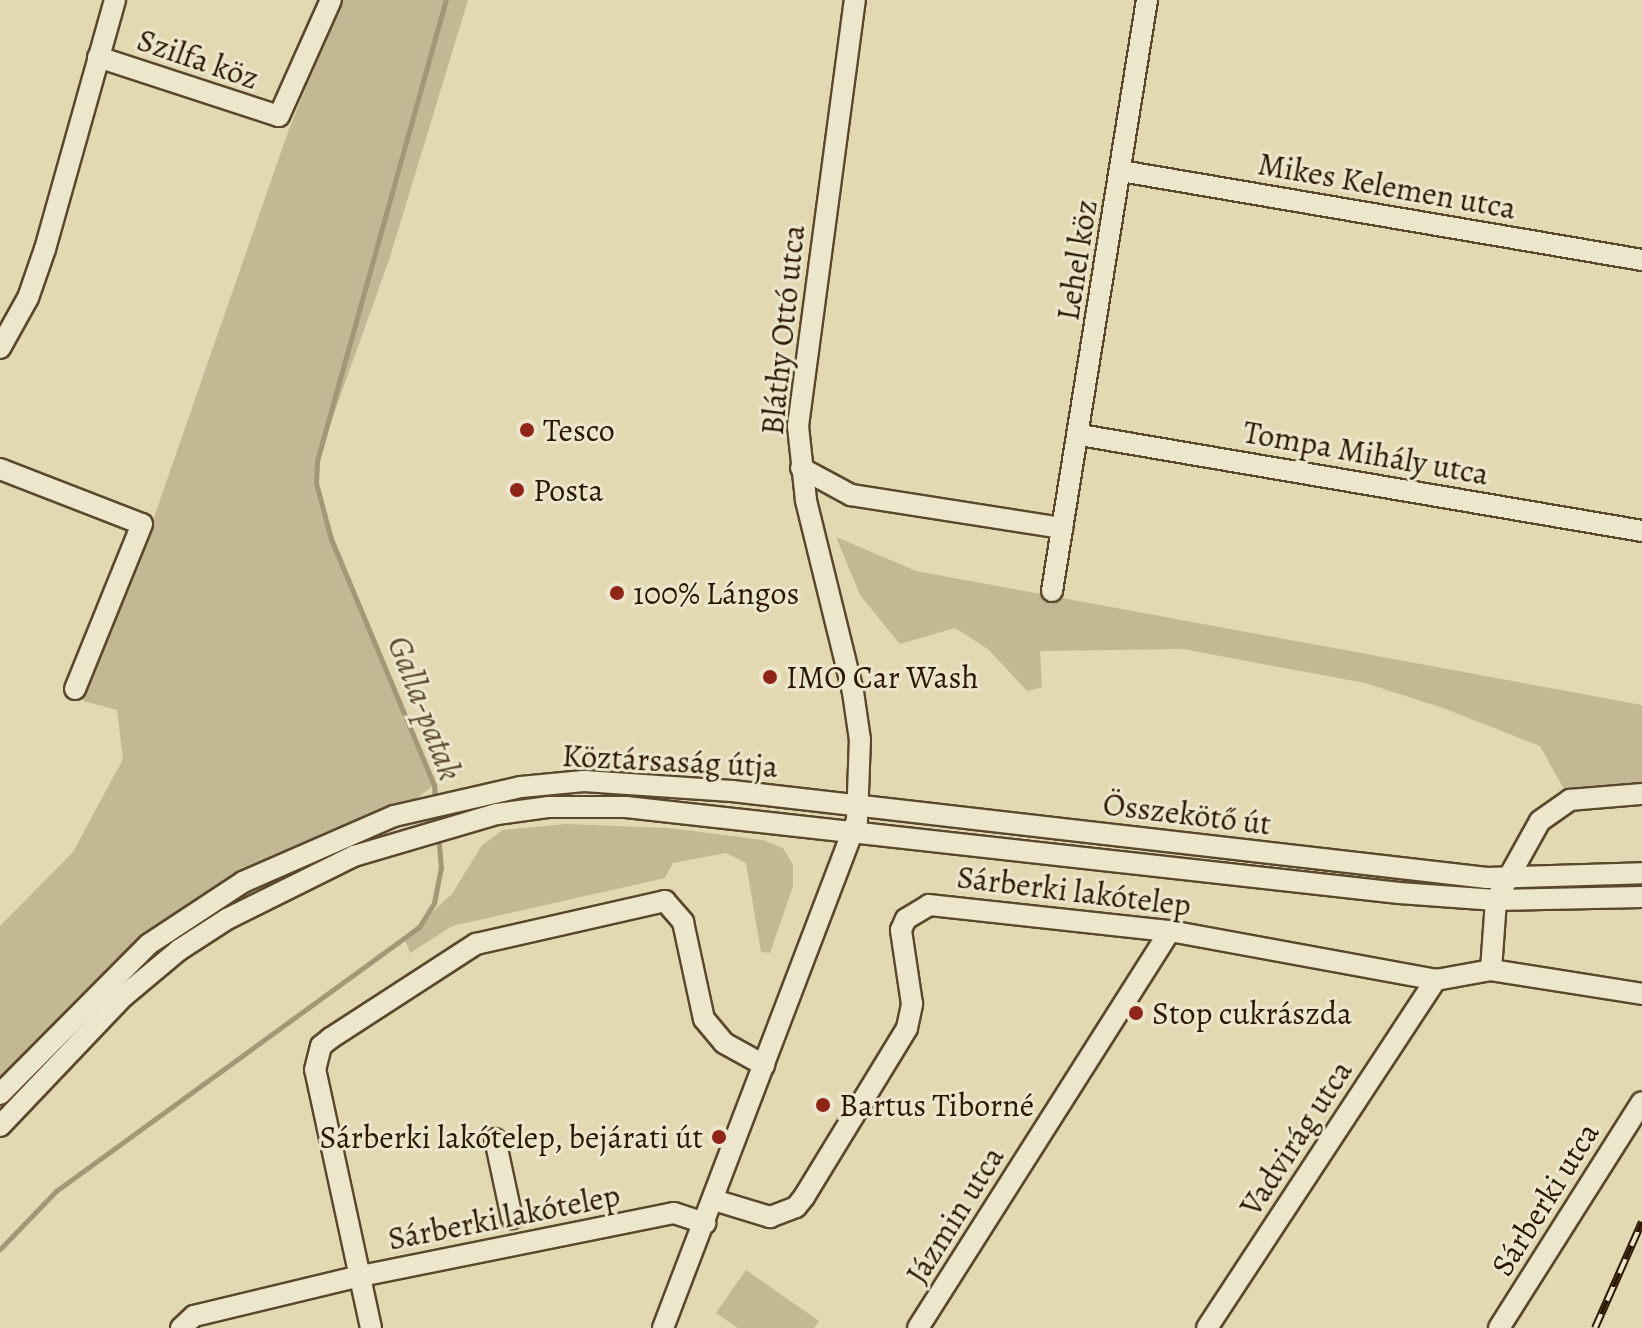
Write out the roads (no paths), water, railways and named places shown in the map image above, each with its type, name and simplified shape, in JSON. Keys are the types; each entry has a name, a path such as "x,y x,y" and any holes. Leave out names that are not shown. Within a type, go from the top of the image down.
{"street":[{"path":"0,348 36,274 115,0"},
{"name":"Szilfa köz","path":"98,57 279,116 331,0"},
{"name":"Bláthy Ottó utca","path":"663,1328 854,836 859,806 860,740 853,692 801,468 801,387 855,0"},
{"name":"Lehel köz","path":"1052,591 1080,435 1147,0"},
{"name":"Mikes Kelemen utca","path":"1121,171 1642,260"},
{"name":"Tompa Mihály utca","path":"1080,435 1642,531"},
{"path":"801,468 851,495 1062,528"},
{"path":"0,469 142,524 75,689"},
{"name":"Köztársaság útja","path":"0,1094 103,986 194,912 308,850 413,810 463,798 584,781 859,806"},
{"path":"1491,970 1496,900 1553,808 1592,796 1642,794"},
{"name":"Összekötő út","path":"859,806 1509,880 1642,873"},
{"name":"Köztársaság útja","path":"0,1126 114,1006 179,950 285,888 418,834 548,807 626,807 854,836"},
{"name":"Összekötő út","path":"854,836 1496,900 1642,897"},
{"name":"Sárberki lakótelep","path":"361,1276 316,1057 331,1038 476,944 665,901 683,922 704,1019 724,1043 764,1065"},
{"name":"Sárberki lakótelep","path":"714,1200 770,1217 783,1215 804,1197 907,1028 912,1004 901,930 917,910 945,903 1170,931 1436,980 1491,970 1642,994"},
{"name":"Jázmin utca","path":"918,1328 1170,931"},
{"name":"Vadvirág utca","path":"1207,1328 1436,980"},
{"path":"0,1077 22,1071"},
{"name":"Sárberki utca","path":"1499,1328 1642,1102"},
{"path":"495,1139 512,1218"},
{"name":"Sárberki lakótelep","path":"181,1328 194,1316 361,1276 674,1213 705,1223"},
{"path":"361,1276 371,1328"}],"waterway":[{"name":"Galla-patak","path":"435,802 434,785 331,539 316,483 317,461 446,0"},
{"name":"Galla-patak","path":"0,1249 56,1191 419,927 434,903 441,868 438,836"}],"railway":[{"path":"1595,1328 1642,1222"}],"place":[{"name":"Tesco","path":"527,430"},
{"name":"Posta","path":"517,490"},
{"name":"100% Lángos","path":"617,593"},
{"name":"IMO Car Wash","path":"770,677"},
{"name":"Stop cukrászda","path":"1136,1013"},
{"name":"Bartus Tiborné","path":"823,1105"},
{"name":"Sárberki lakótelep, bejárati út","path":"719,1137"}]}
